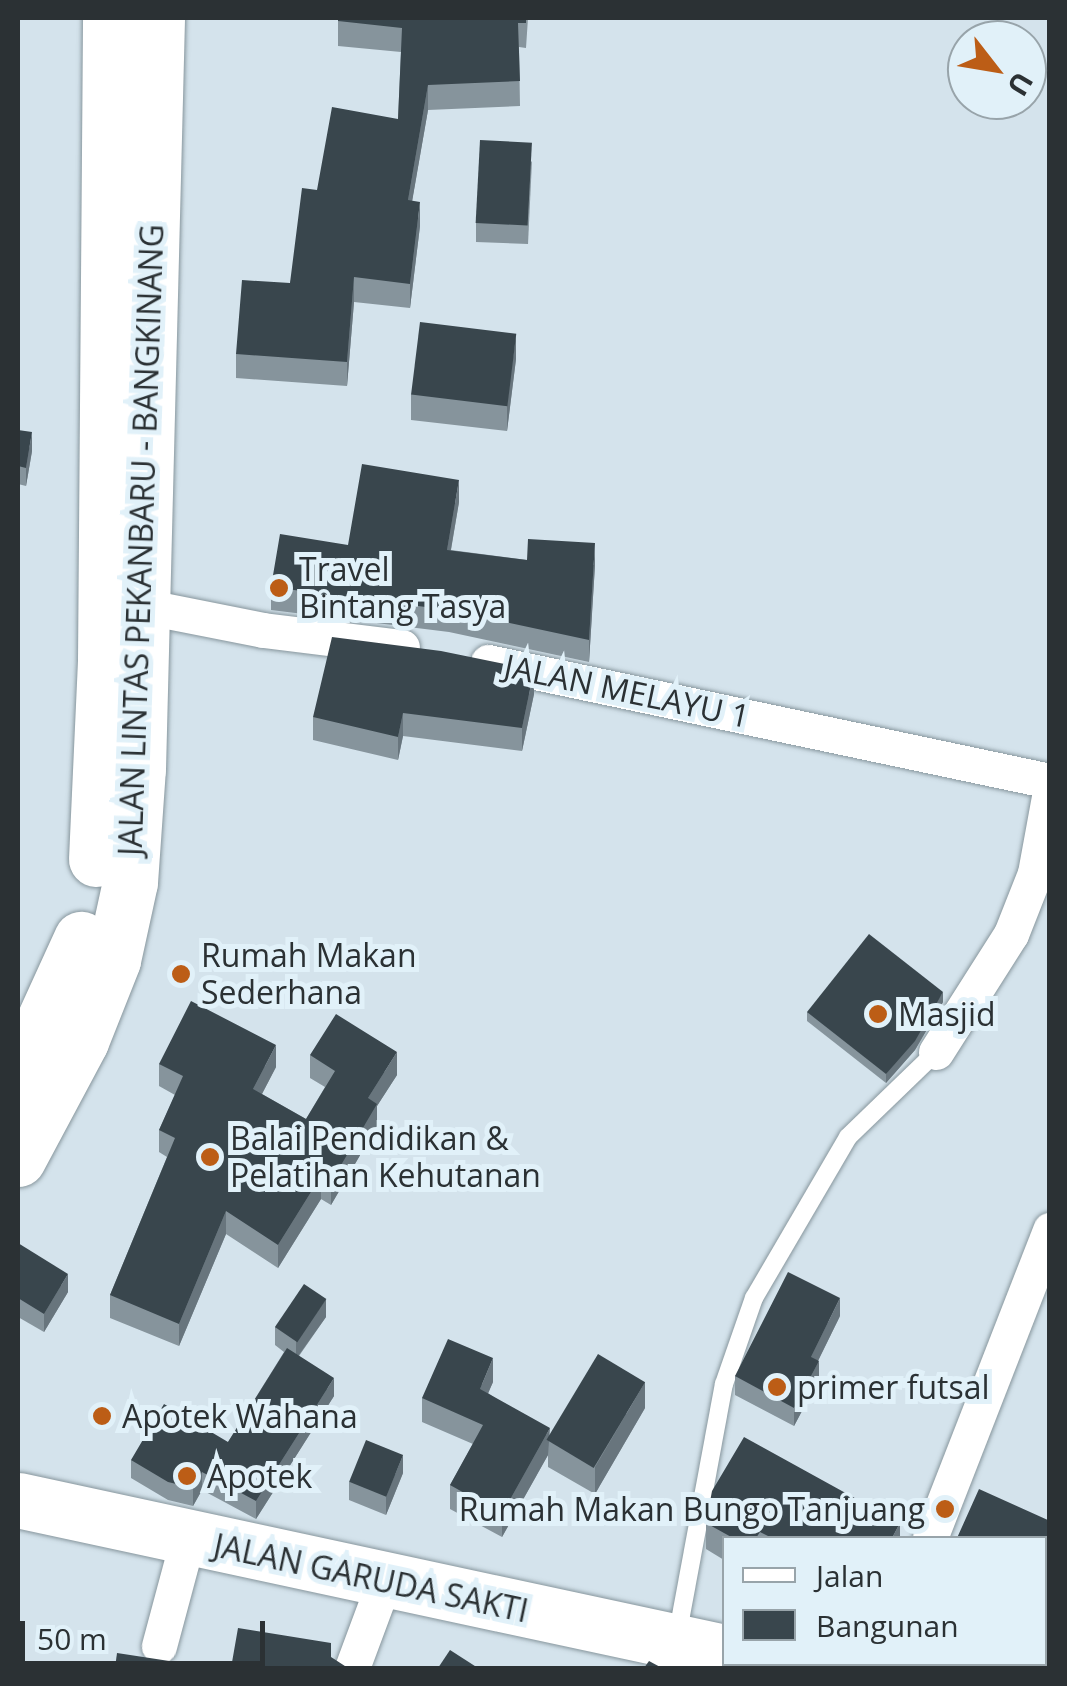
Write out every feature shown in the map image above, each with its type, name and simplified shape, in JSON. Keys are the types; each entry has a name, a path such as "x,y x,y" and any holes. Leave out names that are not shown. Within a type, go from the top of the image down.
{"highway":[{"name":"JALAN LINTAS PEKANBARU - BANGKINANG","path":"18,1076 80,945 95,872 105,660 110,18"},
{"name":"JALAN LINTAS PEKANBARU - BANGKINANG","path":"18,1159 81,1041 113,960 134,834 158,18"},
{"name":"JALAN GARUDA SAKTI","path":"18,1500 384,1582 700,1647"}],"street":[{"path":"142,606 263,630 426,650"},
{"name":"JALAN MELAYU 1","path":"464,657 1050,781"},
{"path":"936,1052 1011,934 1035,873 1050,791"},
{"path":"931,1536 1050,1230"},
{"path":"159,1646 188,1538"},
{"path":"352,1668 384,1582"}],"lane":[{"path":"700,1647 724,1384 754,1298 848,1137 936,1052"}],"building":[{"path":"338,18 526,18 526,23 518,23 520,81 428,85 408,200 420,202 410,284 354,277 347,362 236,354 242,280 290,283 302,188 317,190 332,107 398,119 402,28"},
{"path":"480,140 532,143 528,226 476,223"},
{"path":"420,322 516,334 507,406 411,394"},
{"path":"18,430 32,432 26,468 18,466"},
{"path":"362,464 459,480 447,550 527,560 528,539 595,543 589,640 449,610 271,587 280,534 348,545"},
{"path":"332,637 441,651 534,670 522,728 403,713 398,737 313,717"},
{"name":"Masjid","path":"869,934 943,992 915,1041 886,1074 807,1012"},
{"path":"191,1001 276,1045 253,1089 306,1119 335,1071 310,1055 336,1014 397,1052 368,1098 377,1104 331,1182 321,1176 278,1245 226,1211 179,1324 110,1295 175,1138 159,1130 183,1076 159,1064"},
{"path":"18,1243 68,1274 44,1314 18,1298"},
{"path":"788,1272 840,1298 811,1357 819,1361 794,1408 735,1376"},
{"path":"304,1284 326,1299 297,1342 275,1327"},
{"path":"448,1339 493,1358 480,1389 550,1428 502,1514 450,1485 483,1425 422,1398"},
{"path":"287,1348 334,1378 256,1501 202,1472 193,1488 168,1482 131,1460 164,1404 228,1442"},
{"path":"598,1354 645,1382 594,1468 546,1440"},
{"path":"744,1437 900,1523 893,1536 768,1536 760,1532 757,1536 729,1536 706,1523 712,1491"},
{"path":"366,1440 403,1455 386,1497 349,1482"},
{"path":"979,1489 1050,1521 1050,1594 1047,1536 958,1536"},
{"path":"238,1628 331,1643 331,1657 348,1668 231,1668"},
{"path":"450,1650 478,1668 438,1668"},
{"path":"117,1653 215,1668 115,1668"},
{"path":"649,1661 662,1668 644,1668"}],"place":[{"name":"Travel Bintang Tasya","path":"279,588"},
{"name":"Rumah Makan Sederhana","path":"181,974"},
{"name":"Masjid","path":"878,1014"},
{"name":"Balai Pendidikan & Pelatihan Kehutanan","path":"210,1157"},
{"name":"primer futsal","path":"777,1387"},
{"name":"Apotek Wahana","path":"102,1416"},
{"name":"Apotek","path":"187,1476"},
{"name":"Rumah Makan Bungo Tanjuang","path":"945,1509"}]}
